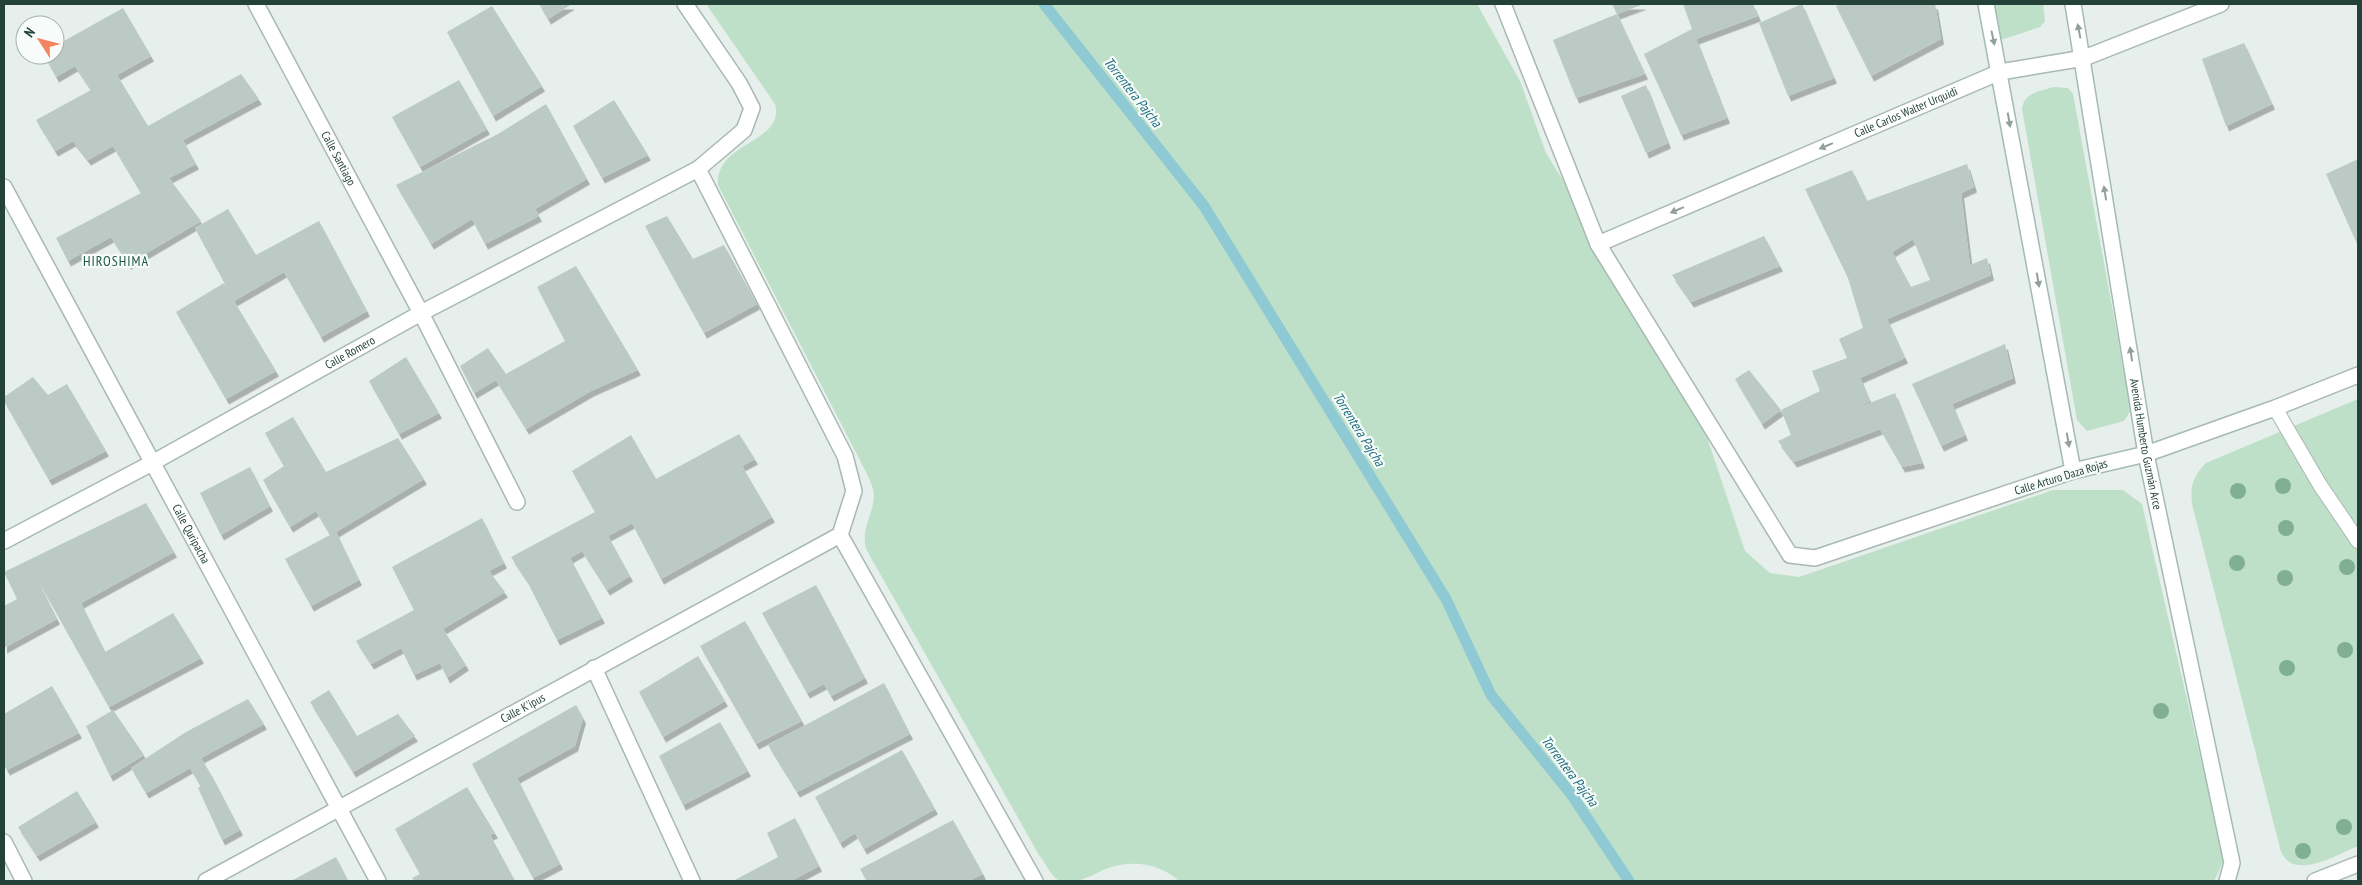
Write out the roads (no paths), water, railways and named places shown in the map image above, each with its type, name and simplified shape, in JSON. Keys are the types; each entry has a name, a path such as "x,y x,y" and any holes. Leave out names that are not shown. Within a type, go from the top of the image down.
{"street":[{"name":"Calle Santiago","path":"256,4 421,314 517,502"},
{"name":"Calle Romero","path":"4,541 152,463 421,314 698,169 744,130 752,108 685,4"},
{"path":"1503,4 1598,244"},
{"path":"1986,4 2073,471"},
{"name":"Avenida Humberto Guzmán Arce","path":"2073,4 2084,58 2146,454 2232,863 2227,881"},
{"name":"Calle Carlos Walter Urquidi","path":"1598,244 2000,72 2084,58 2221,4"},
{"path":"698,169 845,456 854,491 840,535 1035,881"},
{"name":"Calle Quripacha","path":"4,187 378,881"},
{"name":"Calle Arturo Daza Rojas","path":"1598,244 1790,555 1815,558 2073,471 2146,454 2275,408 2358,375"},
{"name":"Calle K'ipus","path":"206,881 840,535"},
{"path":"594,668 692,881"},
{"path":"4,842 24,881"},
{"path":"2315,881 2358,864"}],"lane":[{"path":"2275,408 2320,484 2358,540"}],"waterway":[{"name":"Torrentera Pajcha","path":"1044,4 1204,206 1446,599 1491,695 1571,794 1629,881"}],"district":[{"name":"HIROSHIMA","path":"116,261"}]}
